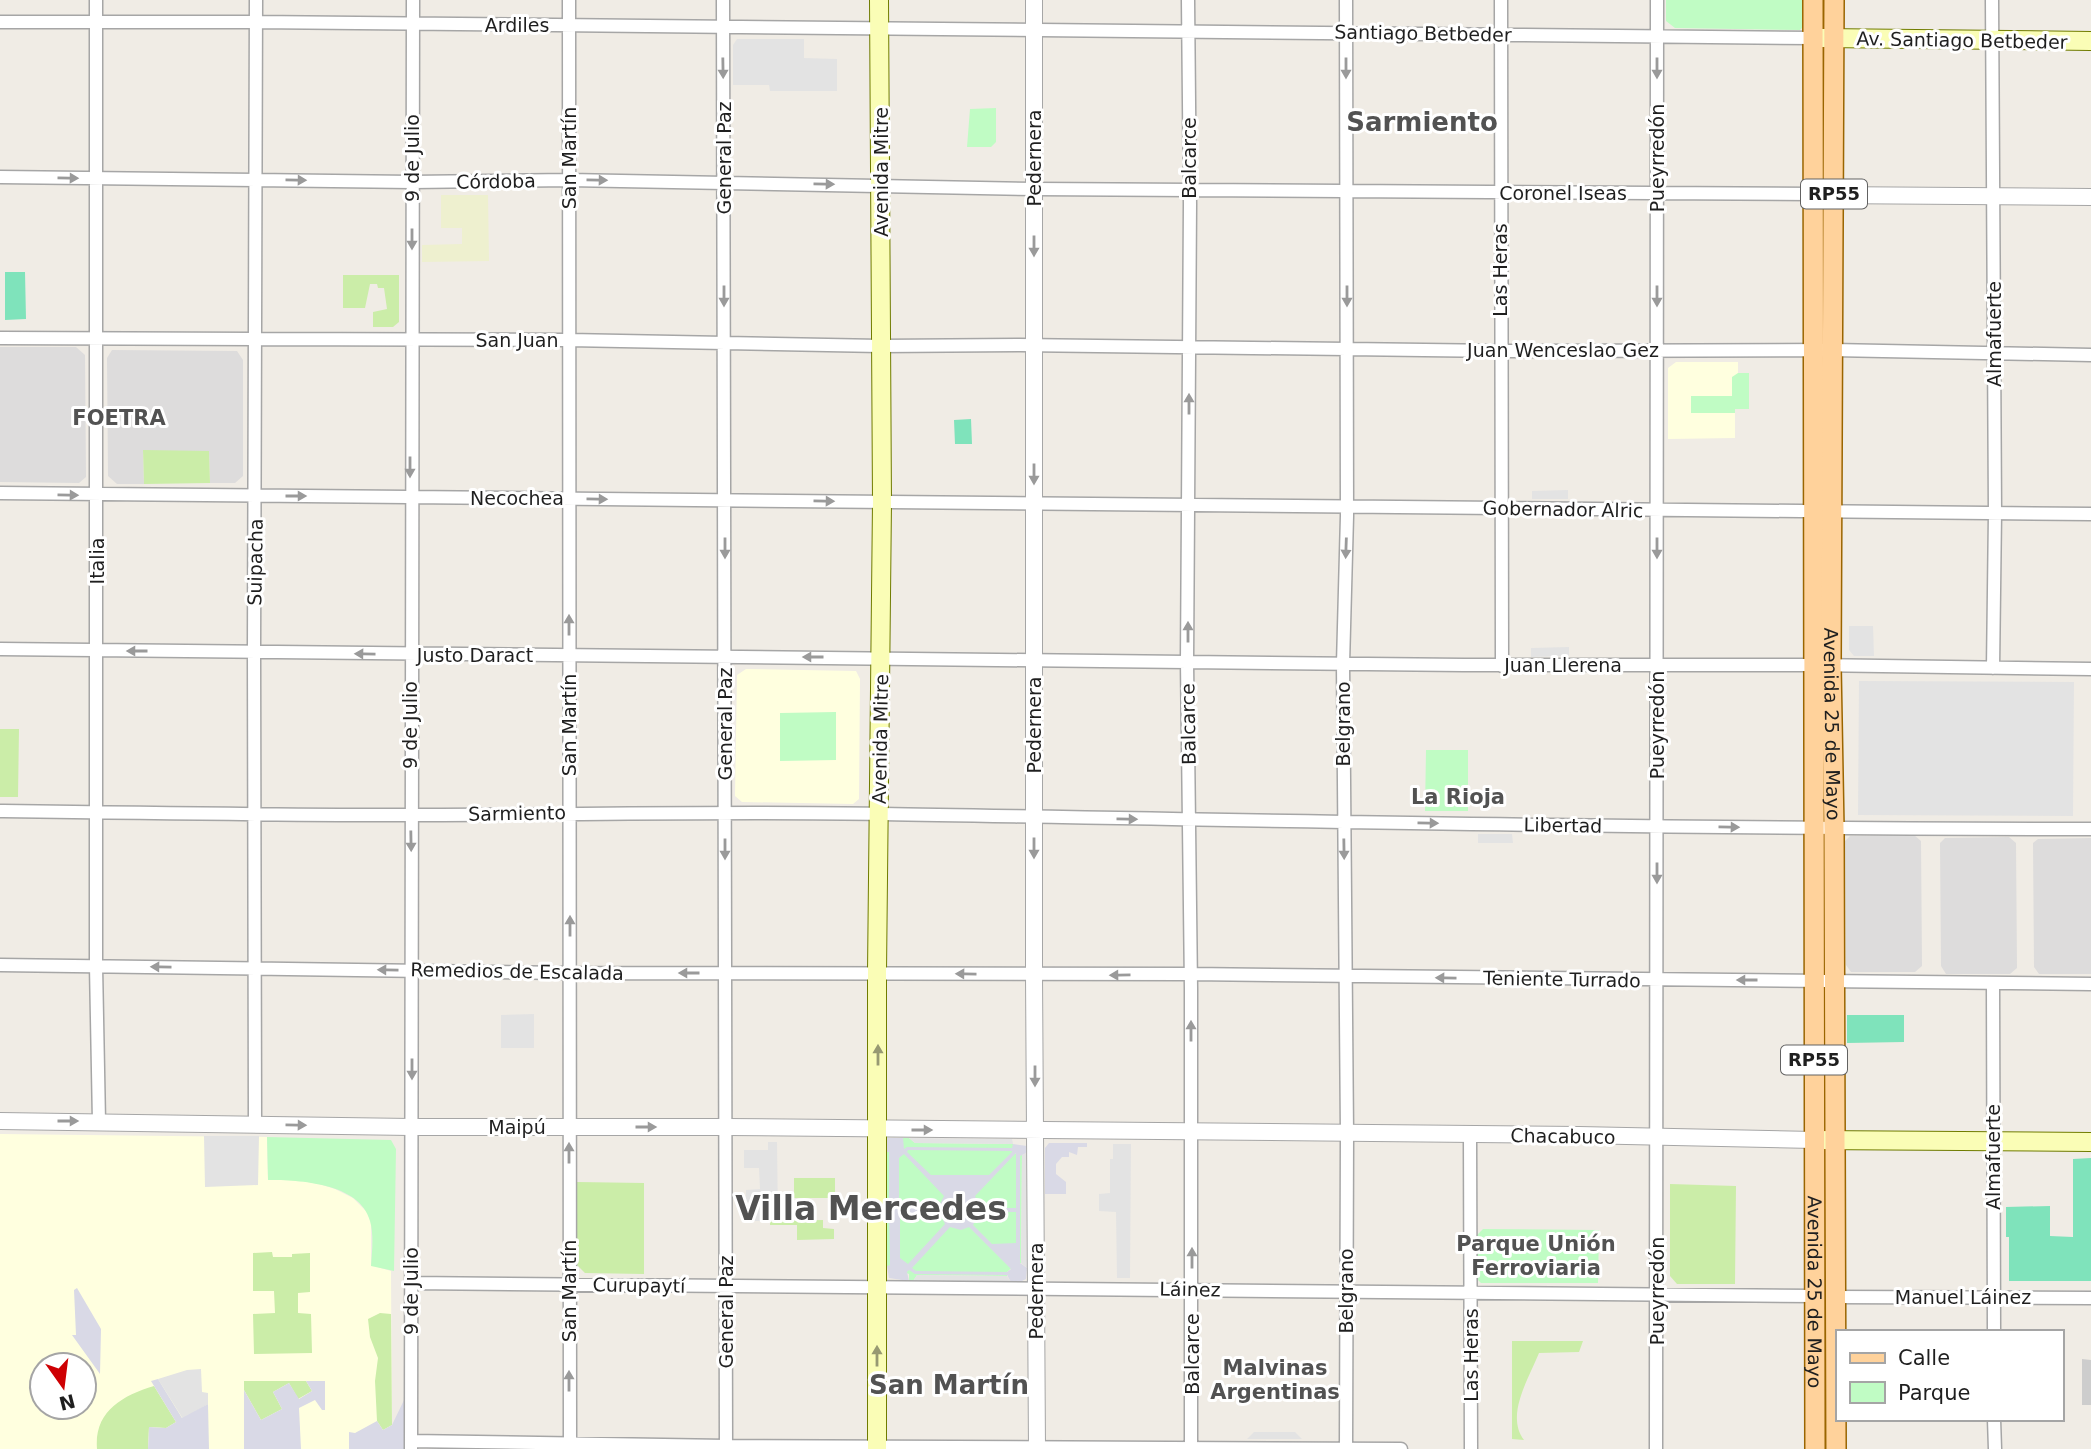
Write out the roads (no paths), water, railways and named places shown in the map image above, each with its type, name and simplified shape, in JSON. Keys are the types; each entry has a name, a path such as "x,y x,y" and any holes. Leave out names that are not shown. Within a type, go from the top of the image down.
{"main road":[{"name":"Avenida Mitre","path":"877,1447 877,972 882,502 879,0"},
{"name":"Avenida 25 de Mayo","path":"1813,0 1813,194 1823,350 1822,665 1825,828 1835,981 1835,1141 1815,1449"},
{"name":"Avenida 25 de Mayo","path":"1823,350 1834,195 1834,0"},
{"name":"Av. Santiago Betbeder","path":"1813,38 2091,41"},
{"name":"Avenida 25 de Mayo","path":"1825,828 1815,980 1814,1140 1836,1449"},
{"name":"Chacabuco","path":"1814,1140 2091,1142"}],"street":[{"name":"Italia","path":"96,0 96,966 99,1122"},
{"name":"Suipacha","path":"256,0 253,968 256,1124"},
{"name":"9 de Julio","path":"411,1445 413,970 410,497 413,0"},
{"name":"San Martín","path":"569,0 569,1446"},
{"name":"General Paz","path":"723,0 726,1447"},
{"name":"Pedernera","path":"1034,0 1037,1447"},
{"name":"Balcarce","path":"1188,0 1187,662 1192,1132 1191,1449"},
{"name":"Belgrano","path":"1346,0 1347,348 1343,664 1347,1134 1346,1449"},
{"name":"Las Heras","path":"1501,0 1502,666"},
{"name":"Pueyrredón","path":"1656,1449 1657,0"},
{"name":"Almafuerte","path":"1992,0 1995,513 1993,668"},
{"name":"Ardiles","path":"0,22 256,22 1034,31"},
{"name":"Santiago Betbeder","path":"1034,31 1813,38"},
{"name":"Córdoba","path":"0,177 412,182 569,180 1035,189"},
{"name":"Coronel Iseas","path":"1035,189 2091,197"},
{"name":"San Juan","path":"0,338 1034,345"},
{"name":"Juan Wenceslao Gez","path":"1034,345 1501,351 1823,350 2091,355"},
{"name":"Necochea","path":"0,494 1034,503"},
{"name":"Gobernador Alric","path":"1034,503 2091,514"},
{"name":"Justo Daract","path":"0,649 1034,660"},
{"name":"Juan Llerena","path":"1034,660 2091,669"},
{"name":"Sarmiento","path":"0,811 411,815 878,813 1035,818"},
{"name":"Libertad","path":"1035,818 2091,829"},
{"name":"Remedios de Escalada","path":"0,965 570,973 877,972 1034,975"},
{"name":"Teniente Turrado","path":"1034,975 1191,974 2091,984"},
{"name":"Almafuerte","path":"1993,983 1994,1330"},
{"name":"Maipú","path":"0,1121 411,1127 1035,1130"},
{"name":"Chacabuco","path":"1035,1130 1814,1140"},
{"name":"Las Heras","path":"1470,1135 1471,1449"},
{"name":"Curupaytí","path":"411,1283 1035,1288"},
{"name":"Láinez","path":"1035,1288 1345,1291"},
{"name":"Manuel Láinez","path":"1345,1291 2091,1298"},
{"path":"1994,1421 1995,1449"},
{"path":"411,1445 1401,1449"}],"district":[{"name":"Sarmiento","path":"1422,122"},
{"name":"FOETRA","path":"119,418"},
{"name":"La Rioja","path":"1458,797"},
{"name":"Villa Mercedes","path":"871,1208"},
{"name":"Parque Unión Ferroviaria","path":"1536,1256"},
{"name":"Malvinas Argentinas","path":"1275,1380"},
{"name":"San Martín","path":"949,1385"}]}
